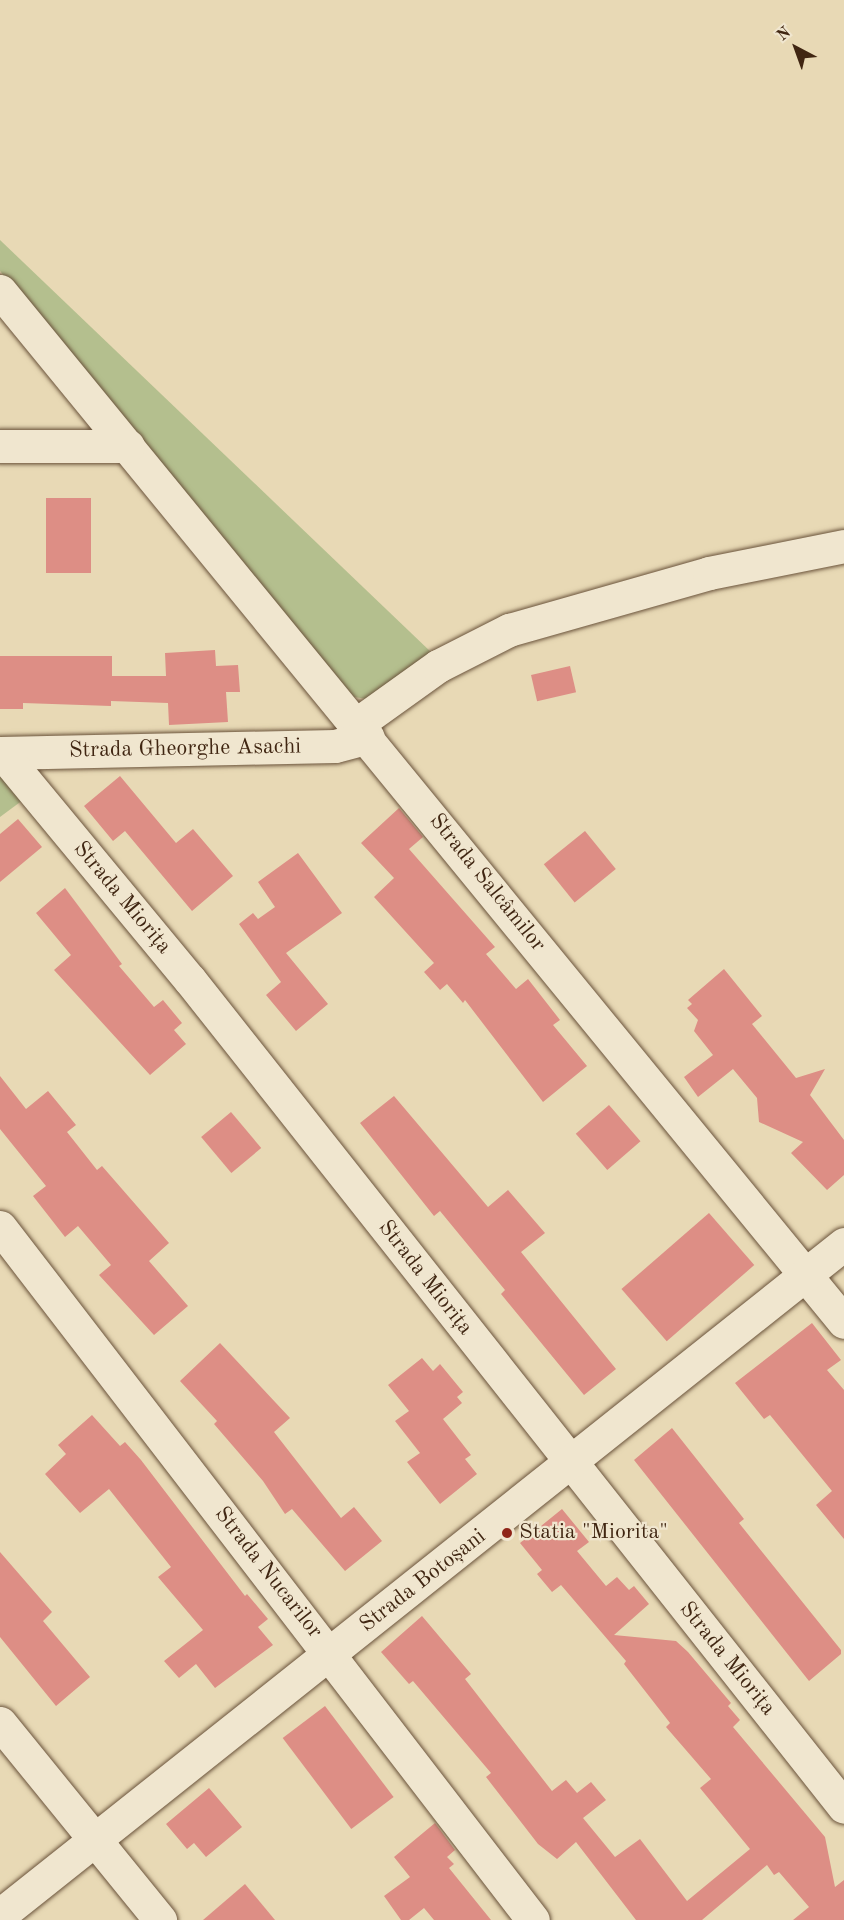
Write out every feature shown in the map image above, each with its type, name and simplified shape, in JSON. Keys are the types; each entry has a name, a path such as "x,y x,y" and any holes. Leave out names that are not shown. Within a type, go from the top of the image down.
{"street":[{"name":"Strada Salcâmilor","path":"0,291 362,730 844,1322"},
{"path":"0,446 128,446"},
{"path":"362,730 438,666 509,630 709,573 844,546"},
{"name":"Strada Gheorghe Asachi","path":"1,753 335,746 362,730"},
{"name":"Strada Miorița","path":"1,753 190,980 844,1807"},
{"name":"Strada Nucarilor","path":"0,1227 330,1653 533,1920"},
{"name":"Strada Botoșani","path":"0,1915 571,1464 844,1244"},
{"path":"0,1723 160,1920"}],"green space":[{"path":"0,240 432,653 374,700 354,697 0,271"},
{"path":"0,775 27,797 0,817"}],"building":[{"path":"46,498 91,498 91,573 46,573"},
{"path":"215,650 216,666 238,665 240,692 226,692 228,722 169,725 168,703 111,701 111,706 23,703 23,709 0,709 0,656 112,656 112,676 166,676 165,653"},
{"path":"570,666 576,692 537,701 531,675"},
{"path":"120,776 176,843 193,829 233,876 192,911 125,831 113,841 84,806"},
{"path":"399,808 423,837 409,849 495,947 486,954 516,989 528,979 560,1020 553,1025 587,1066 543,1102 465,1000 463,1003 447,984 440,990 424,972 434,963 374,897 394,878 361,843"},
{"path":"18,819 42,847 0,882 0,834"},
{"path":"585,831 616,869 575,902 544,864"},
{"path":"298,853 342,913 286,953 328,1004 296,1031 266,995 281,982 239,924 253,913 258,919 275,907 258,882"},
{"path":"65,888 122,964 119,966 154,1007 163,1000 182,1023 174,1030 186,1044 150,1075 54,970 71,955 36,913"},
{"path":"724,969 762,1016 752,1024 796,1078 825,1069 810,1095 844,1140 844,1175 827,1190 791,1153 803,1142 759,1122 757,1098 733,1069 698,1097 684,1077 713,1055 694,1031 698,1020 687,1008 692,1004 688,1000"},
{"path":"0,1076 26,1109 48,1091 76,1125 67,1132 97,1170 102,1166 169,1243 149,1261 188,1306 154,1335 99,1275 111,1265 78,1226 65,1237 33,1196 46,1186 0,1129"},
{"path":"394,1096 488,1207 508,1190 545,1233 521,1252 616,1369 584,1395 501,1294 505,1290 440,1211 434,1216 360,1123"},
{"path":"609,1105 640,1141 607,1170 576,1134"},
{"path":"231,1112 261,1148 231,1173 201,1137"},
{"path":"709,1213 754,1265 667,1341 621,1289"},
{"path":"812,1323 841,1360 827,1370 844,1390 844,1539 816,1505 832,1491 770,1415 764,1419 735,1383"},
{"path":"220,1343 290,1418 274,1432 341,1518 354,1507 382,1541 345,1571 292,1509 285,1514 263,1481 214,1424 217,1421 180,1381"},
{"path":"422,1358 433,1371 440,1364 463,1392 457,1397 462,1403 443,1419 471,1455 465,1459 477,1474 440,1504 407,1462 420,1453 395,1421 409,1411 388,1385"},
{"path":"92,1415 120,1446 125,1442 141,1460 245,1596 247,1594 268,1619 258,1627 273,1645 215,1688 196,1664 179,1678 164,1661 203,1630 158,1577 171,1567 109,1489 80,1513 45,1474 66,1454 58,1445"},
{"path":"672,1428 744,1519 739,1523 841,1650 841,1654 809,1681 634,1460"},
{"path":"562,1509 589,1542 577,1551 606,1586 617,1577 629,1590 634,1586 649,1604 614,1635 676,1641 688,1652 731,1703 728,1706 740,1720 733,1727 825,1837 835,1887 844,1880 844,1920 793,1920 809,1907 779,1872 774,1875 767,1865 702,1920 636,1920 576,1842 557,1859 538,1844 486,1777 491,1773 413,1681 409,1684 381,1652 422,1616 471,1674 465,1679 552,1791 566,1780 577,1793 591,1782 606,1800 583,1818 615,1857 640,1839 687,1901 750,1849 700,1788 711,1779 666,1727 670,1723 624,1664 626,1661 561,1585 552,1592 537,1574 542,1570 520,1543"},
{"path":"0,1552 52,1612 43,1621 90,1677 56,1706 0,1637"},
{"path":"325,1706 394,1797 351,1829 283,1738"},
{"path":"209,1788 242,1827 206,1857 194,1843 187,1849 166,1824"},
{"path":"435,1823 455,1850 447,1857 454,1864 449,1868 491,1920 434,1920 424,1908 409,1920 401,1920 384,1896 410,1877 394,1857"},
{"path":"245,1884 275,1920 203,1920"}],"place":[{"name":"Statia \"Miorita\"","path":"507,1533"}]}
